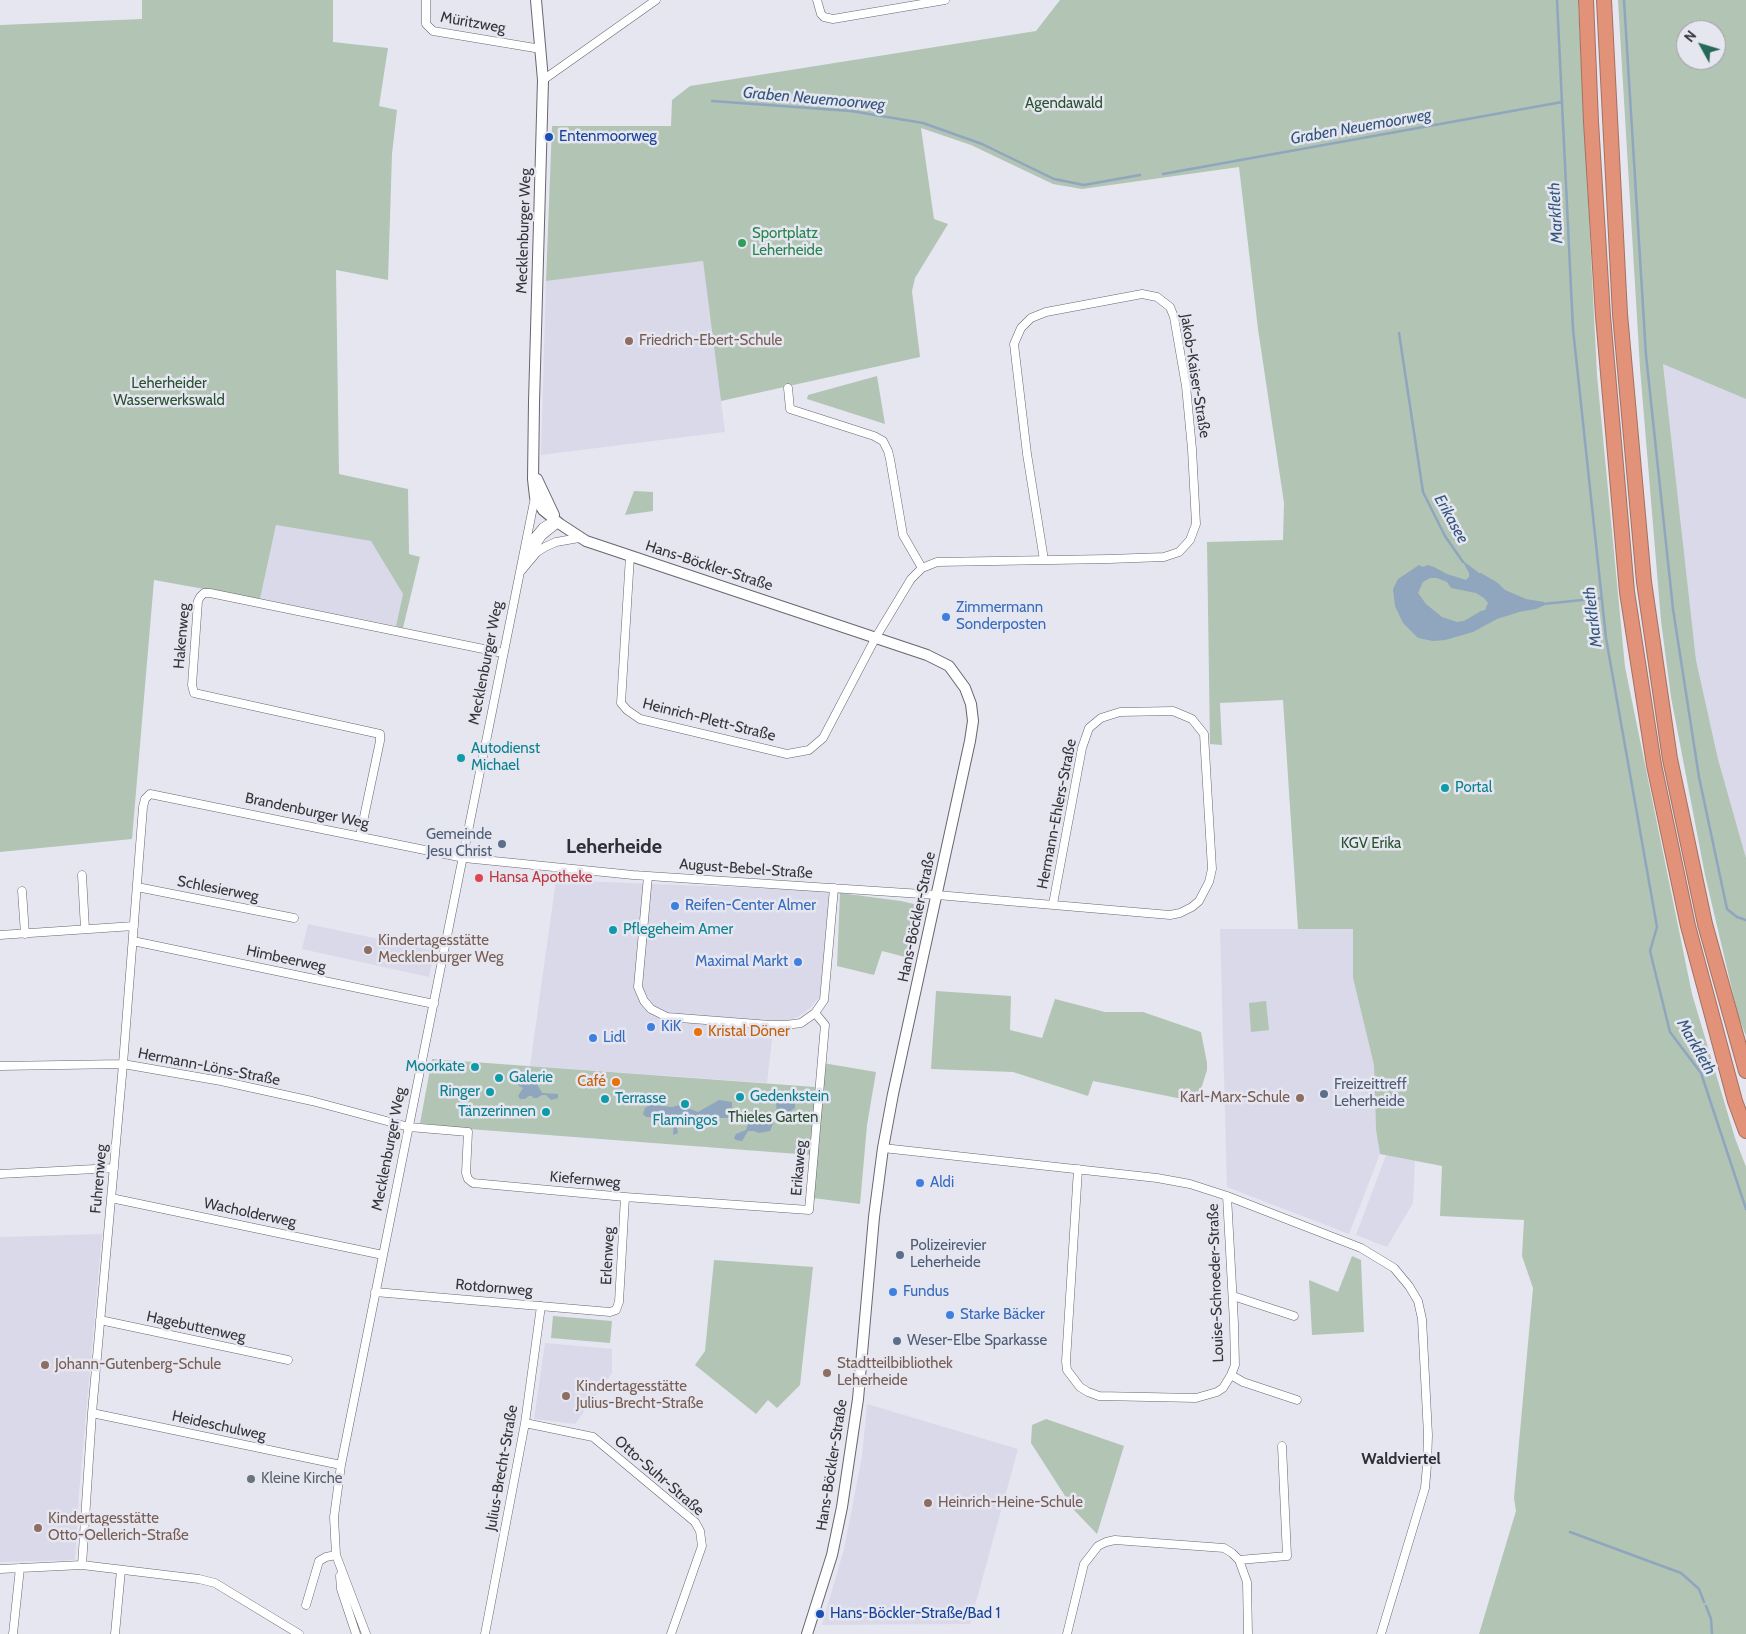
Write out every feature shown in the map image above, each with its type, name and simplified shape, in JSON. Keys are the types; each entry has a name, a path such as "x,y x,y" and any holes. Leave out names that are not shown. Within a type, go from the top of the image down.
{"highway":[{"path":"1586,0 1603,316 1627,592 1654,765 1687,920 1735,1101 1746,1131"},
{"path":"1604,0 1620,314 1644,582 1672,768 1705,924 1746,1071"}],"street":[{"name":"Müritzweg","path":"426,0 426,24 433,31 541,49"},
{"name":"Mecklenburger Weg","path":"356,1634 342,1590 336,1555 334,1517 341,1465 535,497 533,464 544,80 536,0"},
{"path":"544,80 656,0"},
{"path":"817,0 821,14 824,17 833,19 944,0"},
{"name":"Jakob-Kaiser-Straße","path":"922,568 937,562 1044,560 1164,557 1179,552 1190,540 1196,524 1186,386 1174,317 1170,307 1157,297 1142,294 1046,312 1031,318 1021,328 1014,344 1027,454 1044,560"},
{"path":"788,388 790,409 874,436 883,441 888,451 903,535 922,568 912,578 876,637"},
{"name":"Mecklenburger Weg","path":"533,464 540,488 558,523"},
{"name":"Hans-Böckler-Straße","path":"535,497 543,510 579,538 927,654 949,666 965,688 971,704 973,721 970,740 883,1148 874,1216 863,1360 851,1458 832,1555 806,1631"},
{"name":"Mecklenburger Weg","path":"525,549 543,527 548,524 558,523"},
{"name":"Mecklenburger Weg","path":"520,573 527,558 542,536 558,523"},
{"name":"Mecklenburger Weg","path":"520,573 537,552 545,547 556,542 579,538"},
{"name":"Heinrich-Plett-Straße","path":"630,556 622,703 627,710 640,718 787,754 809,750 823,738 876,637"},
{"name":"Hakenweg","path":"360,836 380,734 194,692 192,685 198,602 200,597 204,593 210,593 503,653"},
{"name":"Hermann-Ehlers-Straße","path":"937,896 1170,915 1180,913 1192,907 1199,901 1209,882 1212,869 1204,734 1192,720 1172,711 1120,712 1101,718 1089,728 1080,756 1053,904"},
{"name":"Brandenburger Weg","path":"146,796 152,793 464,858"},
{"name":"Fuhrenweg","path":"82,1565 92,1413 123,1064 143,807 146,796"},
{"name":"August-Bebel-Straße","path":"464,858 648,876 937,896"},
{"path":"82,874 85,929"},
{"path":"648,876 638,987 644,1000 651,1008 667,1017 786,1025 801,1023 815,1013 824,1000 834,888"},
{"name":"Schlesierweg","path":"137,887 294,918"},
{"path":"22,891 24,934"},
{"path":"0,935 134,926"},
{"name":"Himbeerweg","path":"133,941 434,1004"},
{"name":"Erikaweg","path":"809,1210 825,1025 815,1013"},
{"name":"Hermann-Löns-Straße","path":"0,1066 123,1064 221,1081 312,1101 409,1127"},
{"name":"Kiefernweg","path":"409,1127 468,1132 466,1173 468,1179 474,1183 625,1197 809,1210"},
{"name":"Louise-Schroeder-Straße","path":"883,1148 1078,1169 1163,1179 1190,1184 1227,1196 1233,1296 1234,1365 1231,1375 1223,1388 1217,1392 1196,1398 1099,1396 1080,1387 1067,1370 1078,1169"},
{"path":"0,1174 114,1168"},
{"path":"1227,1196 1361,1248 1394,1268 1409,1286 1418,1301 1422,1319 1428,1435 1425,1488 1381,1634"},
{"name":"Erlenweg","path":"610,1312 616,1310 620,1302 625,1197"},
{"name":"Wacholderweg","path":"111,1198 383,1255"},
{"name":"Rotdornweg","path":"375,1292 610,1312"},
{"path":"1233,1296 1294,1316"},
{"name":"Julius-Brecht-Straße","path":"485,1634 525,1423 541,1306"},
{"name":"Hagebuttenweg","path":"100,1320 288,1360"},
{"path":"1231,1375 1243,1382 1297,1400"},
{"name":"Heideschulweg","path":"92,1413 341,1465"},
{"name":"Otto-Suhr-Straße","path":"525,1423 593,1437 695,1522 700,1531 702,1546 671,1634"},
{"path":"1239,1560 1286,1556 1282,1446"},
{"path":"1067,1634 1081,1570 1094,1550 1106,1542 1115,1540 1224,1548 1239,1560 1246,1582 1248,1634"},
{"path":"306,1605 319,1561 336,1555"},
{"name":"Mecklenburger Weg","path":"338,1564 366,1634"},
{"path":"0,1569 82,1565 200,1579 215,1583 299,1634"},
{"path":"13,1634 20,1568"},
{"path":"115,1634 121,1570"}],"shaded area":[{"name":"Friedrich-Ebert-Schule","path":"703,261 725,432 541,455 546,281"},
{"path":"1663,363 1746,399 1746,858 1718,759 1696,660"},
{"path":"276,525 372,541 403,594 396,626 260,599"},
{"path":"556,880 831,891 820,996 810,1008 798,1017 787,1021 774,1022 767,1083 530,1066"},
{"name":"Kindertagesstätte Mecklenburger Weg","path":"308,924 435,951 429,977 302,949"},
{"name":"Karl-Marx-Schule","path":"1220,929 1353,929 1353,978 1374,1065 1376,1130 1380,1154 1349,1234 1227,1187"},
{"path":"1386,1155 1415,1161 1413,1203 1387,1247 1356,1235"},
{"name":"Johann-Gutenberg-Schule","path":"102,1234 79,1493 75,1560 0,1562 0,1237"},
{"name":"Kindertagesstätte Julius-Brecht-Straße","path":"545,1343 612,1349 612,1373 575,1424 534,1419"},
{"name":"Heinrich-Heine-Schule","path":"867,1404 1018,1449 970,1624 822,1625 844,1549 862,1457"}],"green space":[{"name":"Leherheider Wasserwerkswald","path":"142,0 333,0 333,42 388,48 379,106 397,110 392,154 388,280 336,270 339,474 408,489 409,554 420,557 403,628 396,626 403,594 371,541 276,525 260,599 154,580 132,839 0,852 0,25 142,19"},
{"path":"1060,0 1578,0 1597,375 1625,667 1692,994 1735,1138 1746,1167 1746,1634 1479,1634 1516,1511 1514,1498 1533,1288 1522,1256 1524,1220 1440,1216 1442,1166 1380,1154 1376,1130 1374,1065 1353,978 1353,929 1298,929 1283,700 1220,703 1222,745 1210,744 1207,542 1283,540 1284,503 1258,329 1239,167 1082,189 1053,184 971,145 921,128 934,219 948,224 915,278 912,291 920,357 721,401 703,261 546,281 552,126 671,126 672,100 690,86 1036,31"},
{"path":"1618,0 1746,0 1746,399 1663,364 1696,660 1718,759 1746,858 1746,1036 1738,1015 1705,875 1671,697 1661,621 1640,368"},
{"path":"877,376 885,424 807,399 808,395"},
{"path":"634,491 653,492 653,511 625,515"},
{"path":"840,893 901,901 918,907 920,911 909,958 882,951 874,975 837,966"},
{"path":"936,991 1011,996 1010,1030 1042,1038 1055,999 1105,1012 1143,1012 1201,1032 1207,1070 1197,1102 1093,1081 1088,1096 1013,1072 931,1069"},
{"path":"1266,1001 1269,1030 1251,1032 1249,1003"},
{"name":"Thieles Garten","path":"432,1059 815,1087 811,1155 469,1129 420,1123"},
{"path":"823,1063 876,1072 867,1125 860,1204 813,1198"},
{"path":"1352,1256 1361,1260 1364,1332 1312,1335 1309,1280 1338,1292"},
{"path":"714,1260 813,1267 800,1385 777,1408 768,1400 756,1414 695,1365 705,1351"},
{"path":"553,1316 612,1321 610,1343 551,1338"},
{"path":"1046,1419 1124,1446 1097,1534 1074,1510 1031,1443 1032,1425"}],"water":[{"name":"Erikasee","path":"1462,560 1479,573 1498,583 1505,590 1526,599 1544,602 1545,605 1497,619 1473,632 1445,640 1433,641 1418,638 1403,623 1395,606 1393,589 1398,579 1419,565 1423,567 1428,565 1466,580 1469,577 1469,573","holes":["1430,578 1437,578 1447,582 1451,588 1476,593 1484,598 1488,603 1485,610 1464,621 1457,622 1442,617 1426,604 1418,593 1423,582"]},
{"path":"527,1078 537,1084 542,1093 558,1094 558,1098 551,1100 546,1095 542,1095 537,1098 529,1096 525,1099 520,1099 518,1096 523,1088 519,1086 519,1082"},
{"path":"787,1097 789,1100 794,1100 795,1108 789,1112 777,1111 776,1104 778,1099"},
{"path":"719,1100 732,1102 732,1115 728,1118 702,1118 686,1123 680,1119 676,1122 678,1133 673,1135 674,1122 669,1118 646,1117 643,1114 645,1108 650,1105 672,1107 679,1105 698,1112"},
{"path":"758,1110 764,1120 768,1116 774,1117 770,1131 759,1133 748,1131 742,1141 736,1140 734,1138 736,1134 746,1130 751,1115"}],"waterway":[{"name":"Markfleth","path":"1557,0 1573,329 1606,638 1657,927 1650,951 1670,1032 1701,1073 1746,1209"},
{"path":"1624,0 1646,355 1673,609 1699,777 1727,909 1737,917 1746,920"},
{"name":"Graben Neuemoorweg","path":"712,101 851,111 923,123 982,144 1054,179 1084,185 1140,175"},
{"name":"Graben Neuemoorweg","path":"1163,174 1562,102"},
{"name":"Erikasee","path":"1399,333 1423,492 1445,536 1463,562"},
{"name":"Erikasee","path":"1543,604 1602,598"},
{"path":"1570,1532 1681,1573 1699,1589 1704,1602"},
{"path":"1706,1606 1711,1619 1712,1634"}],"place":[{"name":"Entenmoorweg","path":"549,137"},
{"name":"Sportplatz Leherheide","path":"742,243"},
{"name":"Friedrich-Ebert-Schule","path":"629,341"},
{"name":"Zimmermann Sonderposten","path":"946,617"},
{"name":"Autodienst Michael","path":"461,758"},
{"name":"Portal","path":"1445,788"},
{"name":"Gemeinde Jesu Christ","path":"502,844"},
{"name":"Hansa Apotheke","path":"479,878"},
{"name":"Reifen-Center Almer","path":"675,906"},
{"name":"Pflegeheim Amer","path":"613,930"},
{"name":"Kindertagesstätte Mecklenburger Weg","path":"368,950"},
{"name":"Maximal Markt","path":"798,962"},
{"name":"KiK","path":"651,1027"},
{"name":"Kristal Döner","path":"698,1032"},
{"name":"Lidl","path":"593,1038"},
{"name":"Moorkate","path":"475,1067"},
{"name":"Galerie","path":"499,1078"},
{"name":"Café","path":"616,1082"},
{"name":"Ringer","path":"490,1092"},
{"name":"Freizeittreff Leherheide","path":"1324,1094"},
{"name":"Gedenkstein","path":"740,1097"},
{"name":"Karl-Marx-Schule","path":"1300,1098"},
{"name":"Terrasse","path":"605,1099"},
{"name":"Flamingos","path":"685,1104"},
{"name":"Tänzerinnen","path":"546,1112"},
{"name":"Aldi","path":"920,1183"},
{"name":"Polizeirevier Leherheide","path":"900,1255"},
{"name":"Fundus","path":"893,1292"},
{"name":"Starke Bäcker","path":"950,1315"},
{"name":"Weser-Elbe Sparkasse","path":"897,1341"},
{"name":"Johann-Gutenberg-Schule","path":"45,1365"},
{"name":"Stadtteilbibliothek Leherheide","path":"827,1373"},
{"name":"Kindertagesstätte Julius-Brecht-Straße","path":"566,1396"},
{"name":"Kleine Kirche","path":"251,1479"},
{"name":"Heinrich-Heine-Schule","path":"928,1503"},
{"name":"Kindertagesstätte Otto-Oellerich-Straße","path":"38,1528"},
{"name":"Hans-Böckler-Straße/Bad 1","path":"820,1614"}],"district":[{"name":"Leherheide","path":"614,847"},
{"name":"Waldviertel","path":"1401,1459"}],"park label":[{"name":"Agendawald","path":"1064,104"},
{"name":"KGV Erika","path":"1371,844"}]}
